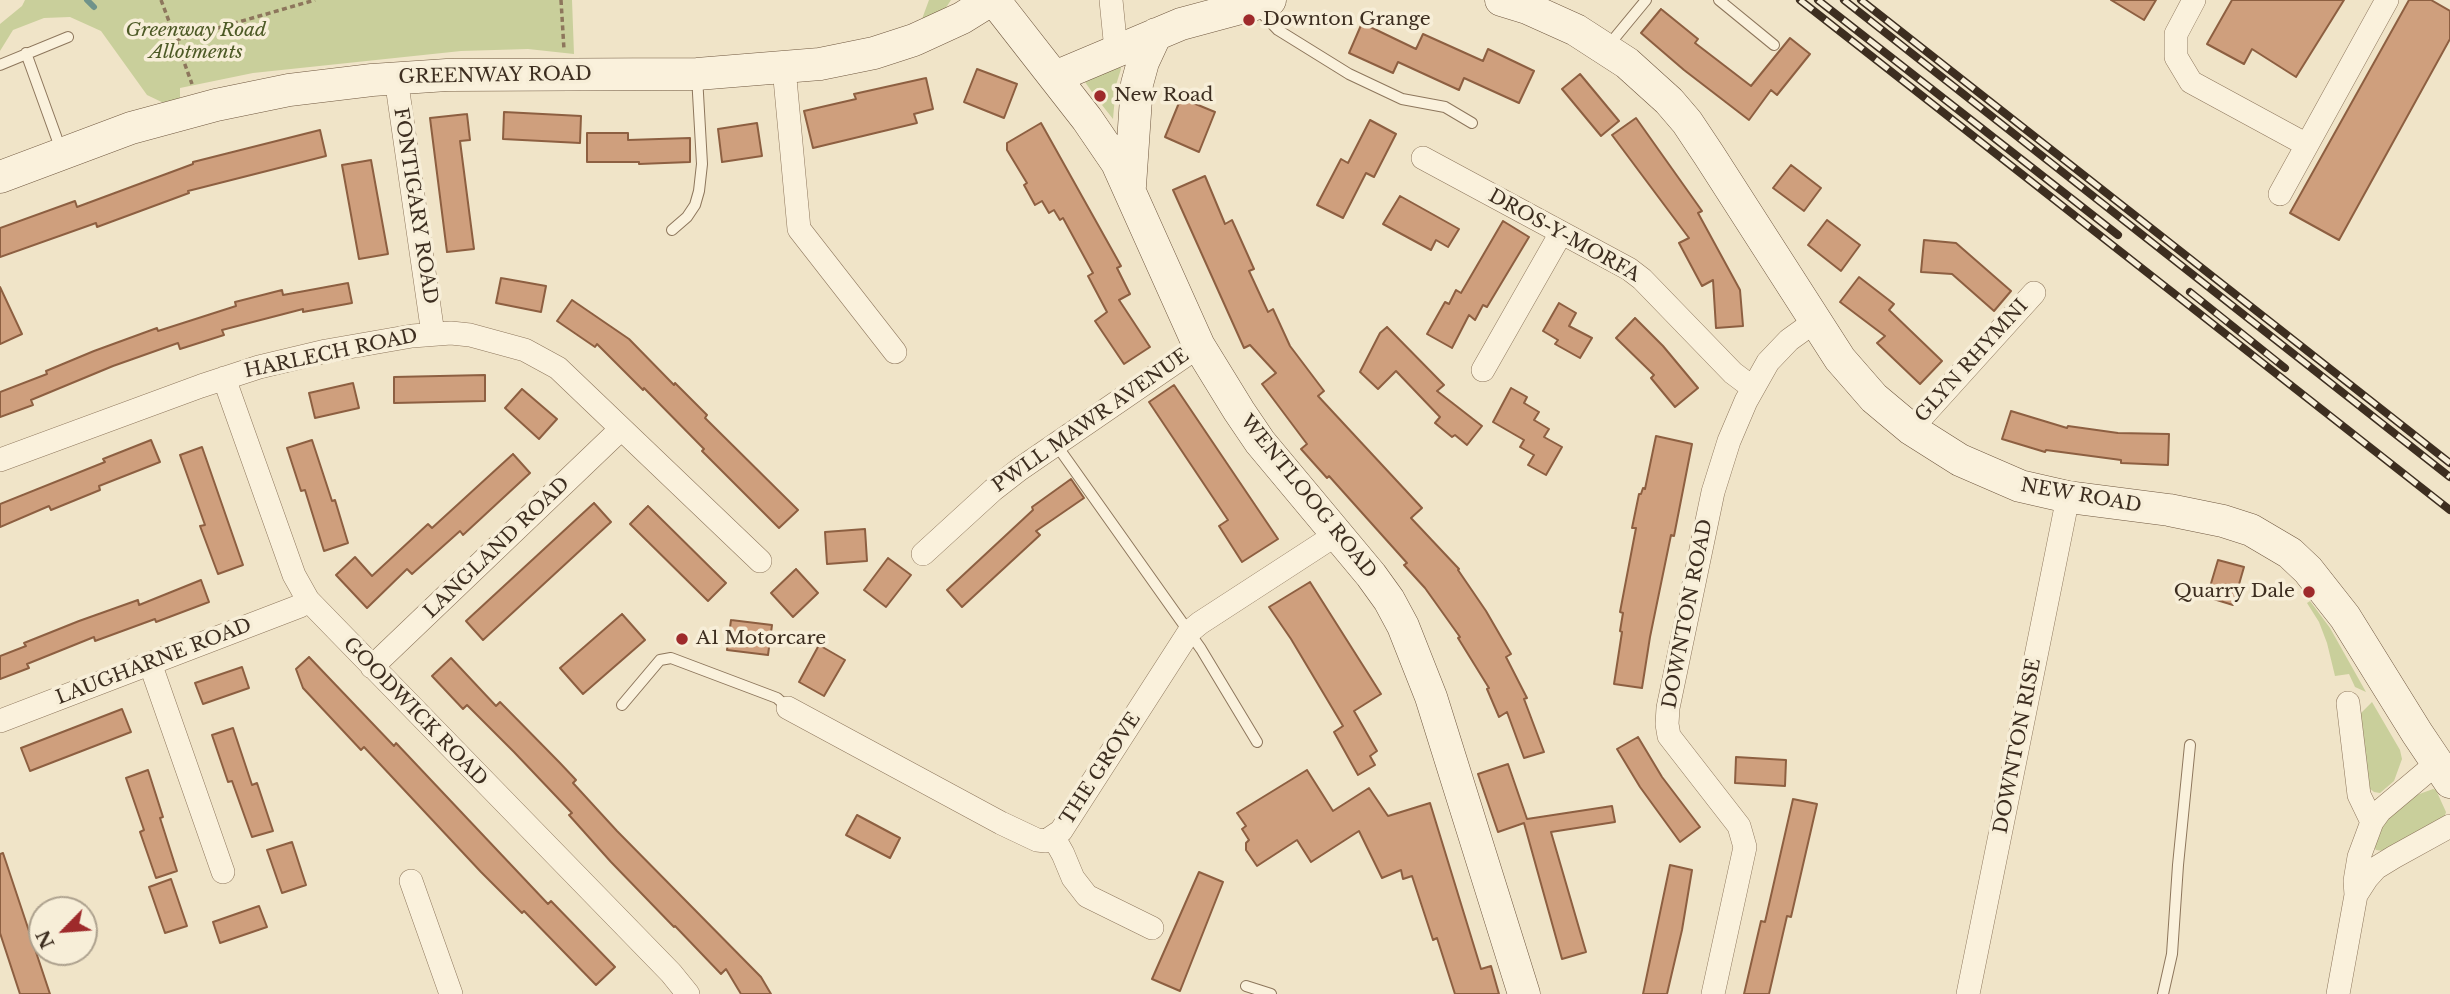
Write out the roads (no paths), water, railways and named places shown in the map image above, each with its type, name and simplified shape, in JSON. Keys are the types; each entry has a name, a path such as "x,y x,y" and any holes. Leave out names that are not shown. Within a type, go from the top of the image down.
{"street":[{"name":"GREENWAY ROAD","path":"0,177 131,128 289,90 447,75 697,74 783,68 845,60 898,46 934,32 993,0"},
{"name":"WENTLOOG ROAD","path":"993,0 1104,142 1130,190 1199,346 1239,411 1260,442 1389,600 1416,659 1453,764 1524,994"},
{"path":"1111,0 1116,50"},
{"name":"NEW ROAD","path":"1501,0 1554,19 1606,48 1650,84 1687,122 1814,322 1858,381 1911,429 1948,453 2002,480 2068,498 2169,510 2222,521 2260,535 2290,554 2308,570 2344,617 2444,773"},
{"path":"2194,0 2176,34 2176,57 2191,82 2307,145"},
{"path":"2280,194 2387,0"},
{"path":"1055,77 1199,18 1261,2"},
{"path":"1130,190 1137,84 1143,62 1156,34"},
{"path":"783,68 799,229 895,352"},
{"name":"FONTIGARY ROAD","path":"396,78 433,334"},
{"name":"DROS-Y-MORFA","path":"1423,158 1606,256 1642,279 1733,373 1752,388"},
{"path":"1483,370 1561,233"},
{"name":"GLYN RHYMNI","path":"1911,429 2034,293"},
{"name":"DOWNTON ROAD","path":"1713,994 1745,847 1739,826 1676,746 1667,724 1679,647 1713,492 1729,441 1752,388 1775,353 1814,322"},
{"name":"HARLECH ROAD","path":"0,460 224,378 296,358 369,343 451,333 488,338 540,356 574,382 760,561"},
{"name":"PWLL MAWR AVENUE","path":"923,554 993,490 1055,443 1199,346"},
{"name":"GOODWICK ROAD","path":"224,378 294,575 308,600 671,973 688,994"},
{"name":"LANGLAND ROAD","path":"372,667 621,429"},
{"name":"DOWNTON RISE","path":"1968,994 2068,498"},
{"name":"THE GROVE","path":"788,708 1001,823 1037,840 1046,841 1061,831 1189,632 1337,534"},
{"name":"LAUGHARNE ROAD","path":"0,721 300,606 308,600"},
{"path":"150,663 223,872"},
{"path":"2348,703 2359,795 2372,822"},
{"path":"2338,994 2356,895 2355,881 2359,858 2372,822 2380,811 2444,773"},
{"path":"2356,895 2376,868 2450,826"},
{"path":"1054,838 1079,889 1087,896 1152,928"},
{"path":"411,881 451,994"}],"lane":[{"path":"1606,48 1646,0"},
{"path":"1719,0 1774,45"},
{"path":"1261,2 1278,30 1349,74 1402,99 1445,107 1472,123"},
{"path":"0,65 68,37"},
{"path":"26,53 62,153"},
{"path":"672,230 687,217 695,205 699,191 702,164 697,74"},
{"path":"1055,443 1189,632 1257,742"},
{"path":"622,705 660,660 671,658 778,698 788,708"},
{"path":"2163,994 2172,954 2190,745"},
{"path":"1246,986 1271,994"}],"waterway":[{"path":"87,0 94,7"}],"railway":[{"path":"1800,0 2450,510"},
{"path":"1818,0 2118,235"},
{"path":"1844,0 2450,477"},
{"path":"1861,0 2450,463"},
{"path":"2190,292 2285,368"}],"place":[{"name":"Downton Grange","path":"1249,20"},
{"name":"New Road","path":"1100,96"},
{"name":"Quarry Dale","path":"2309,592"},
{"name":"A1 Motorcare","path":"682,639"}],"park label":[{"name":"Greenway Road Allotments","path":"196,42"}]}
